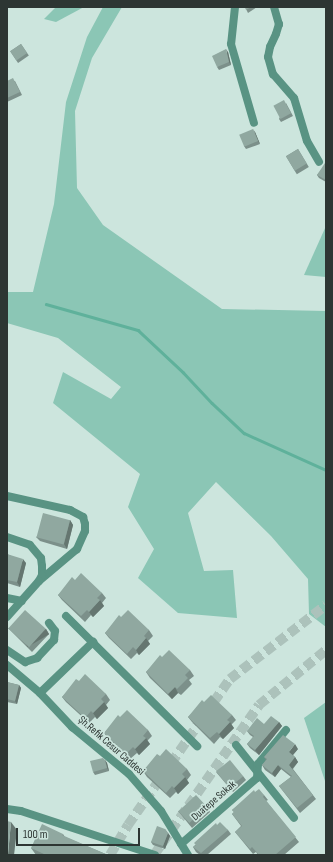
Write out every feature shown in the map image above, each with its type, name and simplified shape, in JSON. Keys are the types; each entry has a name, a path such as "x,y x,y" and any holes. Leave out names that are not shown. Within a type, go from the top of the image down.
{"street":[{"path":"235,7 232,44 254,123"},
{"path":"274,7 279,24 270,46 268,57 271,69 273,74 294,98 307,141 319,162"},
{"path":"7,496 70,510 83,517 86,531 77,549 39,581 7,617"},
{"path":"7,537 30,545 41,558 42,575 39,581"},
{"path":"7,598 22,600"},
{"path":"66,616 197,746"},
{"path":"7,650 24,662 37,658 54,640 55,631 49,623"},
{"path":"40,693 93,642"},
{"name":"Şh.Refik Cesur Caddesi","path":"7,665 40,693 72,727 129,774 161,811 188,855"},
{"name":"Duatepe Sokak","path":"181,844 257,778 258,764 286,730"},
{"path":"236,745 294,818"},
{"path":"7,809 21,811 155,855"}],"green space":[{"path":"56,7 84,7 56,22 44,19"},
{"path":"103,7 122,7 92,58 75,111 77,188 103,225 222,309 326,311 326,627 309,614 308,579 271,536 216,482 188,513 204,571 233,570 237,618 178,613 138,578 154,549 128,507 140,474 53,403 63,372 111,399 121,387 58,338 7,323 7,292 33,292 54,204 66,102 87,37"},
{"path":"326,226 326,277 304,275"},
{"path":"326,702 326,784 304,718"}],"building":[{"path":"21,44 27,53 16,60 10,51"},
{"path":"226,49 229,62 217,67 212,56"},
{"path":"13,78 20,92 7,98 7,81"},
{"path":"284,100 291,113 280,119 273,106"},
{"path":"253,129 258,141 244,147 239,135"},
{"path":"298,149 307,164 295,171 286,156"},
{"path":"325,163 326,164 326,180 317,175"},
{"path":"43,513 70,520 64,544 37,537"},
{"path":"7,554 23,559 17,582 7,580"},
{"path":"81,573 102,593 97,598 100,600 89,612 87,610 81,616 58,595 72,577 75,580"},
{"path":"25,610 46,629 29,647 8,629"},
{"path":"128,610 149,630 144,636 146,638 136,650 133,647 127,654 105,633 119,615 121,617"},
{"path":"169,650 190,670 185,675 188,678 177,689 175,687 168,694 146,672 160,655 162,657"},
{"path":"85,674 106,694 101,699 104,702 93,713 91,711 85,718 62,697 76,679 79,681"},
{"path":"7,682 19,685 15,701 7,699"},
{"path":"211,695 232,715 227,720 230,722 219,734 217,732 210,738 188,717 202,700 204,702"},
{"path":"127,710 148,730 143,736 146,738 135,749 133,747 126,754 104,733 118,715 120,717"},
{"path":"271,716 279,722 255,750 247,744 254,736 247,731 257,718 264,724"},
{"path":"283,735 295,744 289,752 295,757 289,765 313,795 297,808 279,786 292,776 278,765 272,773 262,765 267,759 264,757"},
{"path":"166,749 187,769 182,774 185,777 174,788 172,786 166,793 143,771 157,754 160,756"},
{"path":"103,758 107,768 93,772 90,761"},
{"path":"230,760 243,776 229,788 216,771"},
{"path":"259,789 264,795 263,797 296,837 275,855 259,855 252,847 250,849 235,832 242,826 232,814 234,812 232,810 254,790 255,792"},
{"path":"196,795 207,807 189,823 178,811"},
{"path":"7,821 11,822 8,854 7,854"},
{"path":"220,822 228,830 201,853 193,847 196,845 194,843 216,823 217,825"},
{"path":"42,824 63,834 62,835 108,855 46,855 31,848"},
{"path":"157,826 165,829 168,833 163,846 151,842"}],"waterway":[{"path":"46,304 138,330 183,372 212,403 244,433 326,470"}],"tunnel":[{"path":"110,855 128,825 230,679 326,605"},
{"path":"154,855 259,705 326,650"}]}
